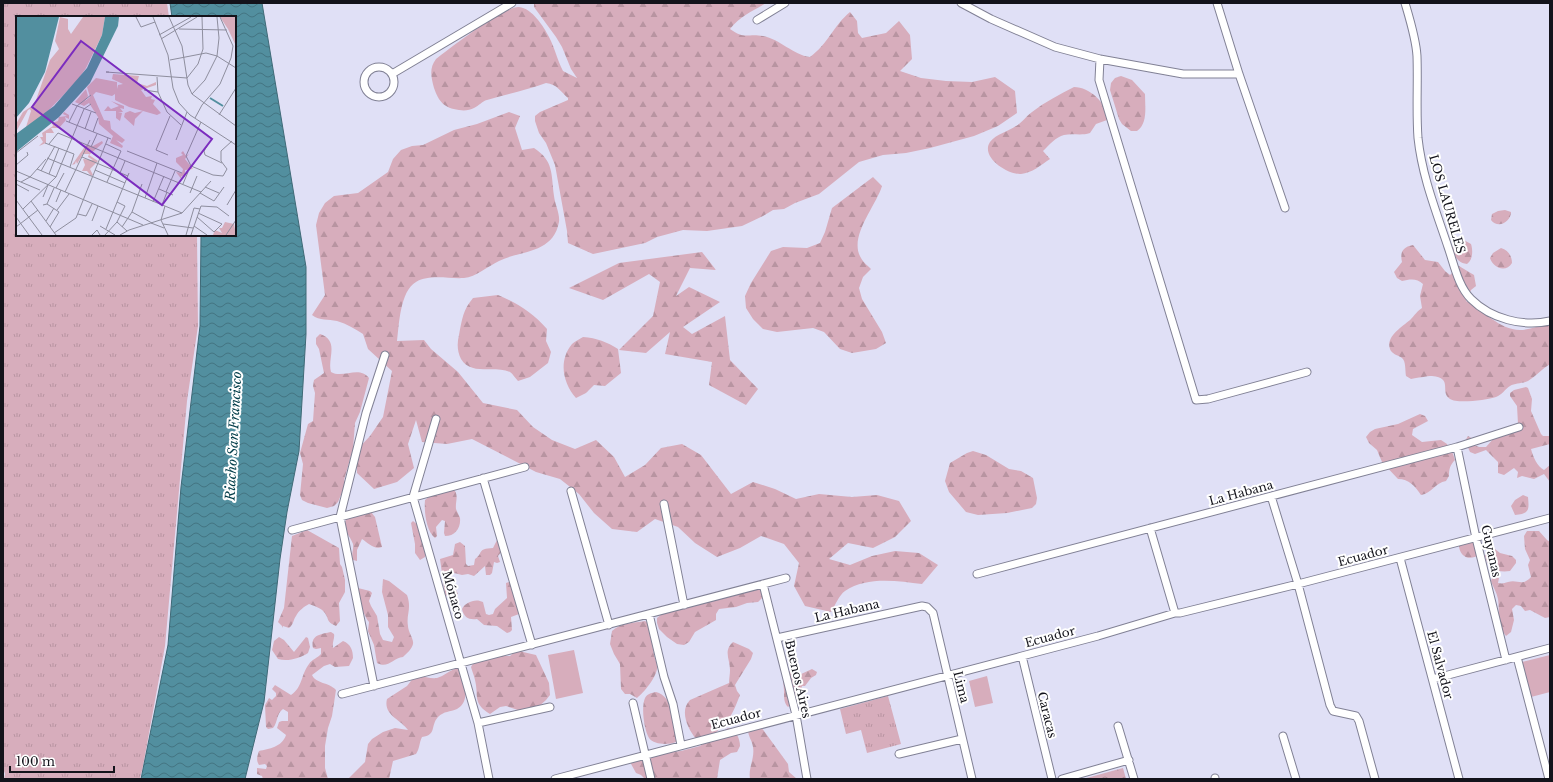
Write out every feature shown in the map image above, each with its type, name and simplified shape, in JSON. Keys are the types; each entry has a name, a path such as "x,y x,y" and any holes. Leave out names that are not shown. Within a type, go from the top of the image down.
{"street":[{"path":"392,74 512,3"},
{"path":"757,20 785,3"},
{"path":"961,3 991,20 1055,47 1100,60 1183,74 1239,74"},
{"path":"1217,3 1239,74 1286,208"},
{"name":"LOS LAURELES","path":"1405,3 1417,55 1418,140 1430,194 1458,276 1467,294 1472,300 1491,313 1513,321 1526,323 1550,321"},
{"path":"1100,60 1099,80 1196,400 1208,399 1307,372"},
{"path":"376,67 381,67 389,70 392,74 394,84 388,94 383,96 374,96 366,90 364,80 369,70 376,67"},
{"path":"374,686 340,517 366,413 385,355"},
{"path":"414,497 436,419"},
{"name":"La Habana","path":"977,574 1457,447 1519,427"},
{"name":"Guyanas","path":"1457,447 1476,538 1506,660"},
{"path":"292,530 525,467"},
{"path":"483,478 532,645"},
{"path":"571,491 609,625"},
{"path":"1271,496 1298,584 1330,705 1333,711 1356,716 1359,721 1375,779"},
{"name":"Mónaco","path":"414,497 478,723 489,779"},
{"path":"664,504 684,605"},
{"name":"Ecuador","path":"555,779 1098,636 1175,613 1298,584 1550,518"},
{"path":"1150,528 1175,613"},
{"name":"El Salvador","path":"1400,558 1459,779"},
{"path":"342,694 786,578"},
{"name":"Buenos Aires","path":"763,584 796,715 807,779"},
{"name":"La Habana","path":"777,638 922,606"},
{"name":"Lima","path":"922,606 927,607 932,613 972,779"},
{"path":"649,614 664,677 673,704 681,745"},
{"path":"1433,679 1550,648"},
{"name":"Caracas","path":"1022,656 1052,779"},
{"path":"1517,657 1549,779"},
{"path":"633,703 651,779"},
{"path":"478,723 550,707"},
{"path":"1118,726 1134,779"},
{"path":"1283,736 1296,779"},
{"path":"898,754 962,739"},
{"path":"1062,779 1129,760"}],"green space":[{"path":"3,3 167,3 169,16 16,16 16,236 197,236 198,326 187,401 165,646 140,779 4,779 5,774 3,768"},
{"path":"534,3 766,3 742,17 730,29 743,35 758,35 775,40 804,56 810,57 822,46 844,17 850,12 857,21 858,33 862,38 886,33 899,21 910,35 912,59 900,71 921,78 946,81 972,82 995,77 1015,91 1017,113 998,126 974,136 930,148 906,153 883,155 859,162 819,194 784,209 773,210 742,226 707,231 683,230 657,237 645,243 593,254 568,243 555,165 546,143 539,133 535,121 535,116 540,112 568,100 568,98 556,87 546,83 485,101 471,109 454,109 449,108 440,101 434,88 431,76 432,66 436,59 464,37 502,13 512,8 519,7 524,8 533,14 544,28 563,71 577,78 571,69 562,47 534,7"},
{"path":"1121,76 1132,80 1145,94 1143,124 1137,131 1131,131 1122,124 1110,90 1111,83 1115,78"},
{"path":"1074,87 1086,90 1097,98 1105,108 1107,120 1096,124 1090,133 1067,134 1058,138 1043,151 1050,159 1029,172 1016,174 1009,172 992,159 988,148 993,139 1018,125 1042,105"},
{"path":"509,112 520,116 515,128 522,150 534,148 545,158 548,163 552,175 559,215 559,222 556,232 543,246 508,257 473,276 464,278 427,278 416,282 411,286 403,300 397,341 424,340 431,349 458,372 483,403 517,410 533,427 552,440 575,449 596,440 614,457 625,477 645,465 661,448 682,444 701,455 731,494 753,482 775,489 796,499 819,494 852,497 877,495 899,501 911,521 895,537 873,548 848,543 829,559 850,565 872,556 895,551 919,553 938,565 922,584 872,581 854,586 845,591 831,612 805,606 794,586 799,563 784,544 761,536 740,548 717,557 695,543 678,527 655,519 637,532 612,529 594,513 579,494 560,479 536,472 472,439 447,444 422,442 416,420 408,444 414,468 397,482 374,489 357,473 356,451 370,436 383,417 392,371 368,349 363,334 341,322 321,319 312,315 325,295 316,225 319,213 325,203 334,196 358,193 388,172 393,159 401,150 412,146 423,145 454,130 477,124"},
{"path":"873,177 882,186 860,231 858,250 861,258 871,269 863,277 859,288 862,299 882,332 886,343 876,349 852,353 840,349 824,332 813,328 777,332 763,329 753,319 746,308 745,296 751,283 771,251 783,247 807,248 820,243 832,208"},
{"path":"1505,210 1511,212 1507,221 1497,224 1491,220 1492,214"},
{"path":"1462,239 1472,246 1471,257 1467,264 1460,262 1453,251 1453,244"},
{"path":"1413,245 1425,260 1438,262 1450,275 1459,266 1474,275 1476,286 1471,290 1466,301 1498,323 1505,327 1520,330 1550,324 1550,364 1528,381 1510,386 1498,396 1472,401 1450,399 1447,396 1443,379 1439,377 1430,376 1411,379 1406,376 1405,363 1403,359 1392,352 1389,346 1395,332 1422,308 1420,296 1423,284 1413,280 1402,281 1397,278 1394,272 1402,262 1401,256 1404,249"},
{"path":"1501,248 1508,252 1511,258 1512,263 1506,268 1497,267 1490,258 1493,253"},
{"path":"702,252 716,270 690,268 676,296 689,287 720,302 683,327 692,334 725,316 730,360 758,389 746,405 709,385 712,362 665,354 670,332 646,353 619,350 653,316 660,282 649,274 603,300 569,288 619,263"},
{"path":"498,295 512,301 524,309 547,329 546,341 551,352 548,363 530,377 518,381 510,372 504,370 477,369 471,367 465,364 459,353 458,341 461,324 463,315 470,302 473,298"},
{"path":"320,334 330,341 332,350 330,367 331,372 341,374 356,372 365,374 369,378 360,412 355,423 353,449 344,480 346,483 338,502 334,506 327,508 308,503 302,500 300,495 303,464 300,453 308,424 313,421 315,393 313,386 314,380 324,373 319,349 316,344 316,338"},
{"path":"583,337 602,341 618,349 621,373 605,386 594,385 586,393 576,398 565,379 564,365 565,358 572,344"},
{"path":"1526,387 1528,388 1532,399 1531,411 1541,434 1543,436 1550,436 1550,444 1531,449 1539,466 1544,470 1550,465 1550,482 1544,474 1534,479 1522,476 1517,478 1518,472 1514,468 1504,475 1498,473 1498,462 1486,450 1475,454 1470,452 1465,441 1468,436 1473,439 1474,445 1486,447 1494,438 1518,424 1517,406 1510,396 1510,393 1514,390"},
{"path":"1420,414 1425,416 1428,421 1413,429 1412,435 1422,442 1441,440 1447,444 1455,460 1451,465 1449,476 1446,481 1421,495 1411,484 1405,480 1398,479 1382,462 1377,450 1369,443 1366,437 1375,429 1398,424"},
{"path":"973,451 986,455 1009,469 1021,471 1033,478 1037,498 1036,504 1032,508 1007,513 978,515 966,512 949,492 945,481 950,463"},
{"path":"452,488 457,495 456,509 460,518 457,531 452,535 445,536 445,521 442,520 436,527 437,536 435,538 430,531 425,515 425,500 435,492"},
{"path":"1523,495 1528,497 1528,510 1524,513 1515,515 1511,506 1515,500"},
{"path":"371,512 375,517 382,547 376,548 362,539 357,550 357,561 353,560 353,544 345,527 346,518"},
{"path":"413,521 419,526 426,554 425,557 420,560 415,553 411,523"},
{"path":"307,530 339,548 340,564 345,580 345,592 339,603 340,621 336,626 329,621 323,611 309,604 298,612 289,628 283,626 282,628 278,622 284,608 292,536"},
{"path":"1527,531 1539,531 1550,542 1550,617 1545,618 1530,610 1525,611 1521,606 1516,605 1512,609 1514,620 1511,632 1506,636 1501,627 1497,594 1491,581 1493,575 1499,578 1498,583 1511,581 1525,582 1531,577 1528,565 1530,560 1525,549 1524,536"},
{"path":"1466,536 1476,537 1479,555 1471,558 1462,554 1459,543"},
{"path":"498,538 502,551 498,556 500,562 494,562 492,573 490,575 486,575 485,566 474,576 454,573 450,577 458,594 448,596 445,595 440,559 453,555 455,544 460,542 465,546 466,564 468,566 474,565 475,559 482,550 493,548"},
{"path":"1495,549 1500,553 1512,556 1516,560 1516,563 1510,571 1498,571 1488,564 1485,556 1489,550"},
{"path":"383,579 389,581 407,595 409,604 408,628 413,642 410,649 403,657 381,665 377,663 374,645 368,631 369,622 361,606 358,588 370,591 372,593 369,601 377,616 380,634 383,640 392,642 394,637 388,627 388,615 382,592"},
{"path":"512,582 519,611 519,614 511,617 512,630 510,632 507,633 497,626 484,625 477,619 469,619 464,614 462,609 463,607 468,603 477,600 483,602 486,614 493,614 495,609 507,598 506,583"},
{"path":"757,589 762,591 763,597 758,602 719,609 716,614 716,620 695,632 689,642 684,645 677,644 659,629 657,618 662,614 673,611 689,602"},
{"path":"645,621 649,624 657,670 650,684 637,698 630,694 625,694 621,689 620,664 610,644 612,631 619,626"},
{"path":"331,632 334,634 333,648 343,641 346,642 351,648 353,658 349,666 335,667 330,664 324,666 312,675 316,680 333,687 336,690 325,746 325,768 328,779 263,779 262,776 257,774 257,768 266,769 267,766 265,764 259,765 257,762 259,751 275,747 282,742 286,735 277,728 279,722 288,721 288,712 283,709 279,713 273,728 268,729 266,727 265,705 269,698 272,700 276,696 276,693 272,689 275,685 291,695 295,692 300,684 306,668 321,654 321,648 313,648 313,640 317,636"},
{"path":"279,637 284,640 294,652 306,637 308,638 310,647 308,653 294,659 278,659 272,650 274,641"},
{"path":"733,642 749,649 753,653 735,685 740,695 733,711 723,726 705,741 696,739 686,720 685,709 690,700 729,683 730,666 728,649"},
{"path":"518,649 523,652 536,655 549,683 550,695 536,709 524,712 506,706 500,707 490,714 478,703 475,680 471,667 474,662 498,656 510,656"},
{"path":"574,650 583,693 556,699 548,655"},
{"path":"1550,655 1550,692 1531,697 1522,662"},
{"path":"457,668 465,683 466,695 464,701 457,709 438,717 432,732 427,736 422,737 416,754 393,761 389,779 348,779 365,762 368,744 372,739 383,732 395,728 408,730 387,709 387,699 407,686 414,677 420,676 437,678"},
{"path":"812,669 817,672 816,675 811,678 805,686 802,686 800,697 788,707 784,696 784,677 792,670 799,675"},
{"path":"987,676 993,703 975,707 969,681"},
{"path":"656,692 662,695 670,704 674,718 679,737 676,742 670,744 654,742 647,734 644,718 644,702 647,695"},
{"path":"888,696 901,744 867,753 861,730 846,734 840,709"},
{"path":"759,724 788,764 789,772 797,779 750,779 753,751 748,729"},
{"path":"728,728 733,730 737,735 740,746 737,752 731,753 720,760 717,779 645,779 636,773 630,762 654,754 681,751 700,746"},
{"path":"1123,768 1126,779 1083,779"}],"water":[{"name":"Riacho San Francisco","path":"170,3 262,3 306,267 306,334 299,451 287,512 280,559 264,702 245,779 141,779 168,645 181,487 200,326 201,236 236,236 236,16 172,16"}]}
